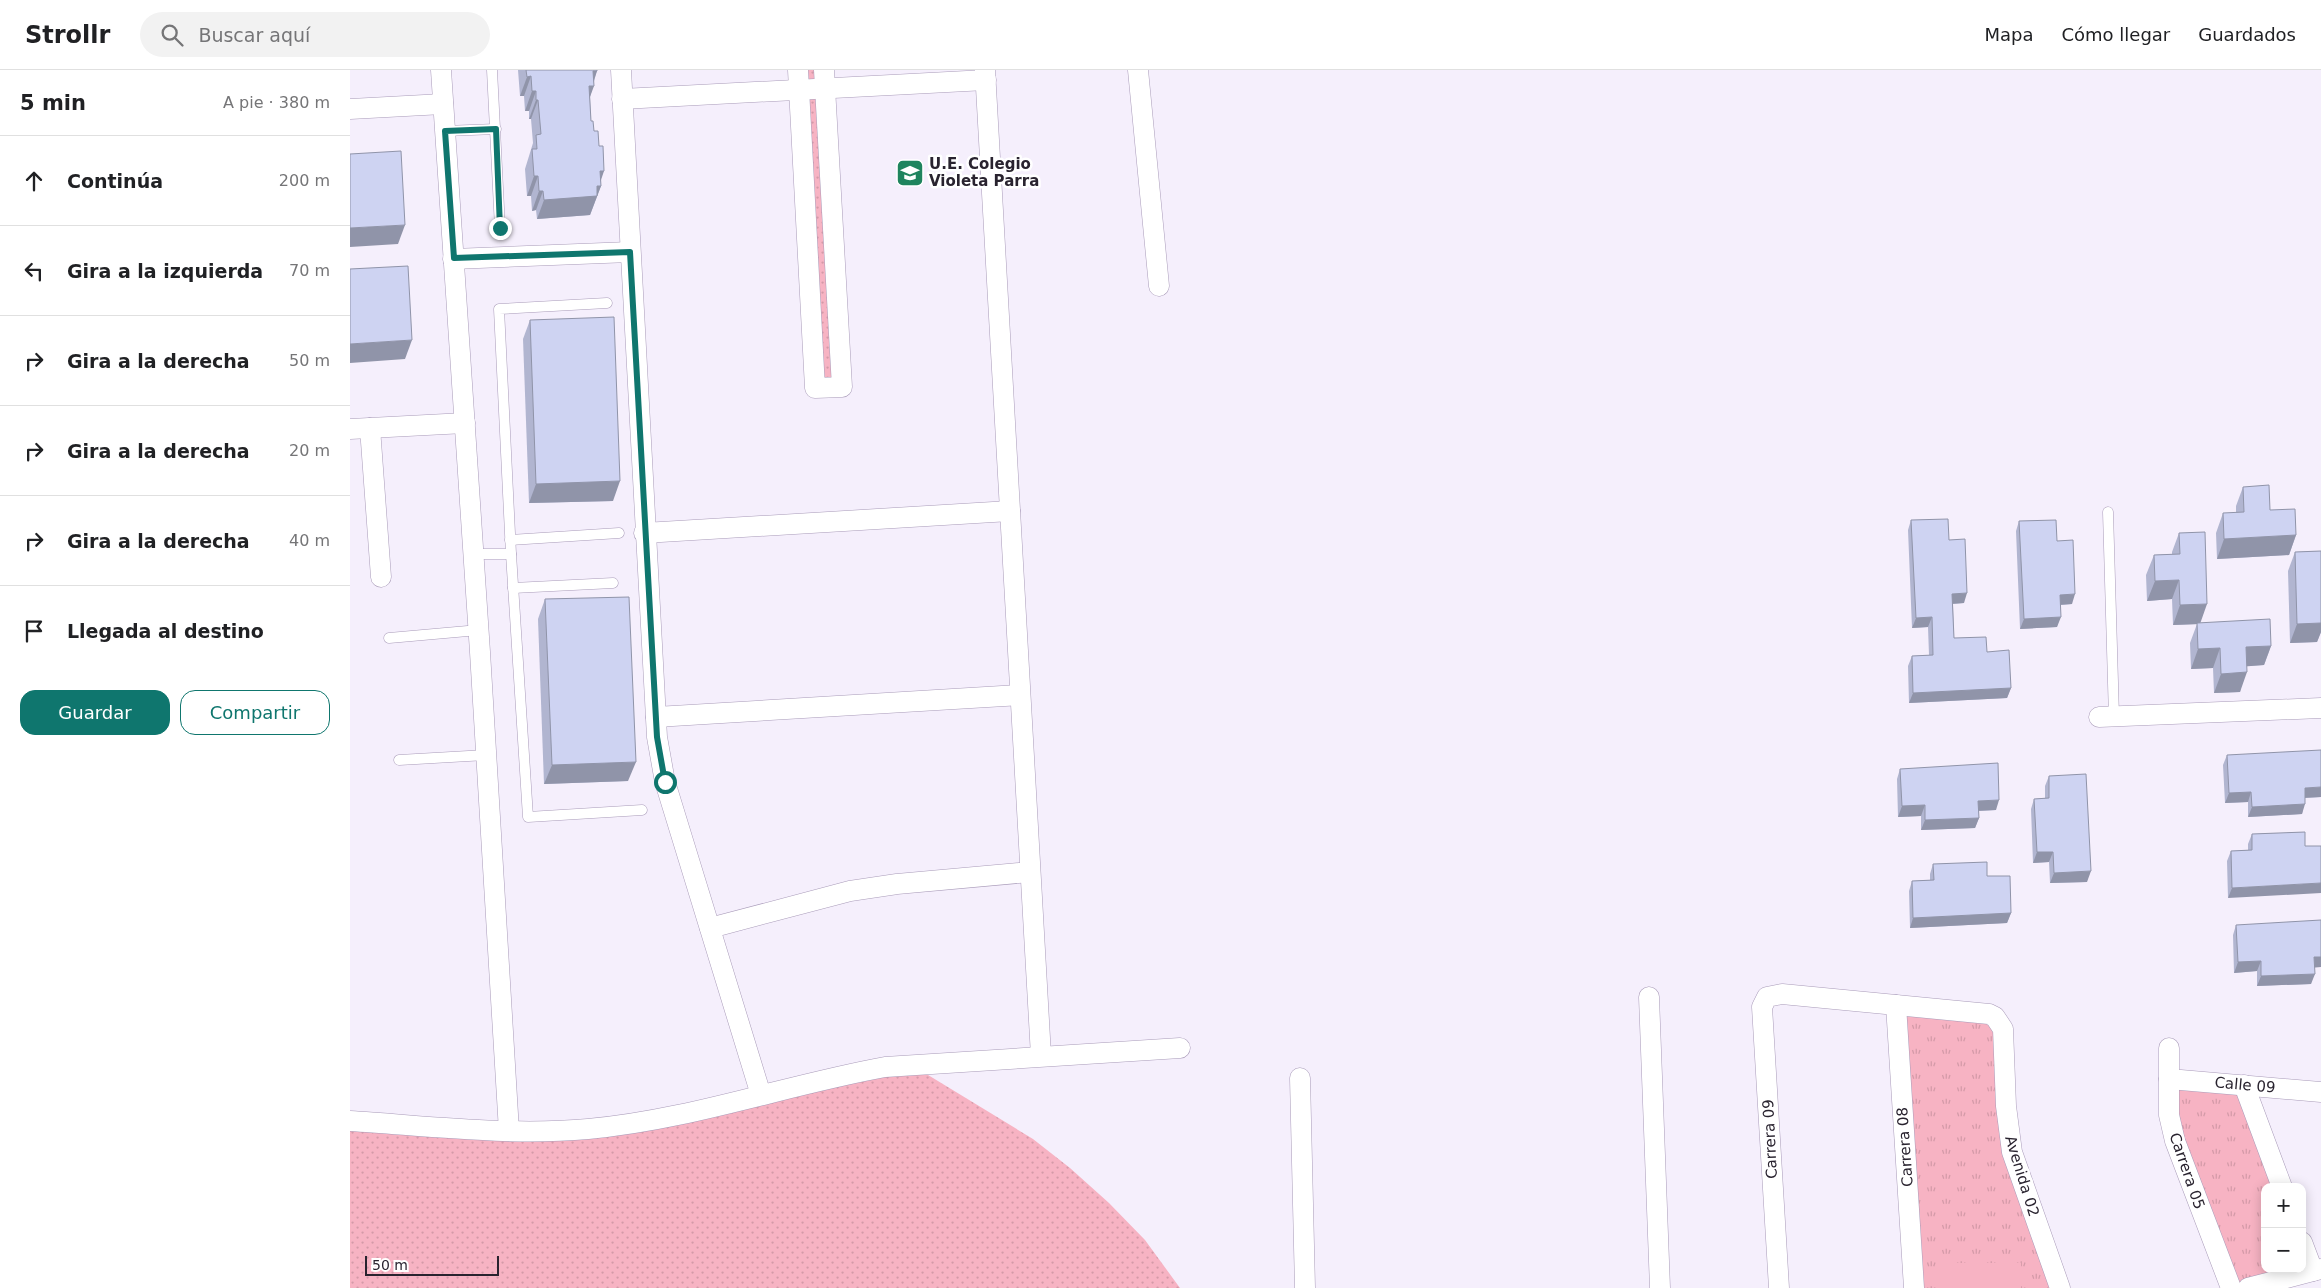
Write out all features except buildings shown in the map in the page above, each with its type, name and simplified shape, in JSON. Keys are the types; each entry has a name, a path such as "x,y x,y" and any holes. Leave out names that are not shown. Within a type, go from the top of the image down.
{"street":[{"path":"441,70 479,630 509,1131"},
{"path":"621,70 644,533 657,737 665,782 761,1095"},
{"path":"1138,70 1159,286"},
{"path":"622,99 798,80 986,75 1041,1056"},
{"path":"798,80 815,388 842,387 824,79"},
{"path":"350,109 443,104"},
{"path":"454,258 630,252"},
{"path":"350,429 465,422"},
{"path":"370,428 381,577"},
{"path":"644,533 1010,511"},
{"path":"656,717 1020,695"},
{"path":"2107,717 2321,708"},
{"path":"710,928 850,891 897,884 1030,872"},
{"name":"Carrera 09","path":"1779,1288 1762,1007 1767,997 1773,995 1896,1005"},
{"path":"1649,997 1660,1288"},
{"name":"Avenida 02","path":"1896,1005 1989,1014 1995,1017 2003,1029 2007,1116 2012,1152 2060,1288"},
{"name":"Carrera 08","path":"1896,1005 1914,1288"},
{"path":"350,1121 430,1129 509,1131 588,1129 622,1125 691,1112 885,1067 1180,1048"},
{"name":"Carrera 05","path":"2169,1048 2169,1114 2175,1141 2231,1288"},
{"path":"1300,1078 1305,1288"},
{"name":"Calle 09","path":"2169,1078 2321,1092"},
{"path":"2244,1085 2281,1183"},
{"path":"2248,1288 2317,1270 2306,1249"}],"lane":[{"path":"492,70 500,228"},
{"path":"445,131 496,129"},
{"path":"608,303 499,309 510,540 528,817 642,810"},
{"path":"2107,717 2108,512"},
{"path":"510,540 619,533"},
{"path":"474,554 511,554"},
{"path":"513,588 614,583"},
{"path":"389,638 479,630"},
{"path":"399,760 486,755"}],"green space":[{"path":"798,70 824,70 842,387 815,388"},
{"path":"1896,1005 1995,1017 2006,1106 2060,1288 1914,1288"},
{"path":"910,1064 1033,1139 1070,1168 1109,1203 1145,1240 1180,1288 350,1288 350,1121 544,1131"},
{"path":"2169,1079 2244,1085 2281,1183 2261,1183 2261,1273 2303,1273 2231,1288 2184,1167"},
{"path":"1937,1263 2021,1263 2021,1288 1937,1288"}],"place":[{"name":"U.E. Colegio Violeta Parra","path":"910,173"}],"route":[{"path":"500,228 496,129 445,131 454,258 630,252 657,737 665,782"}]}
